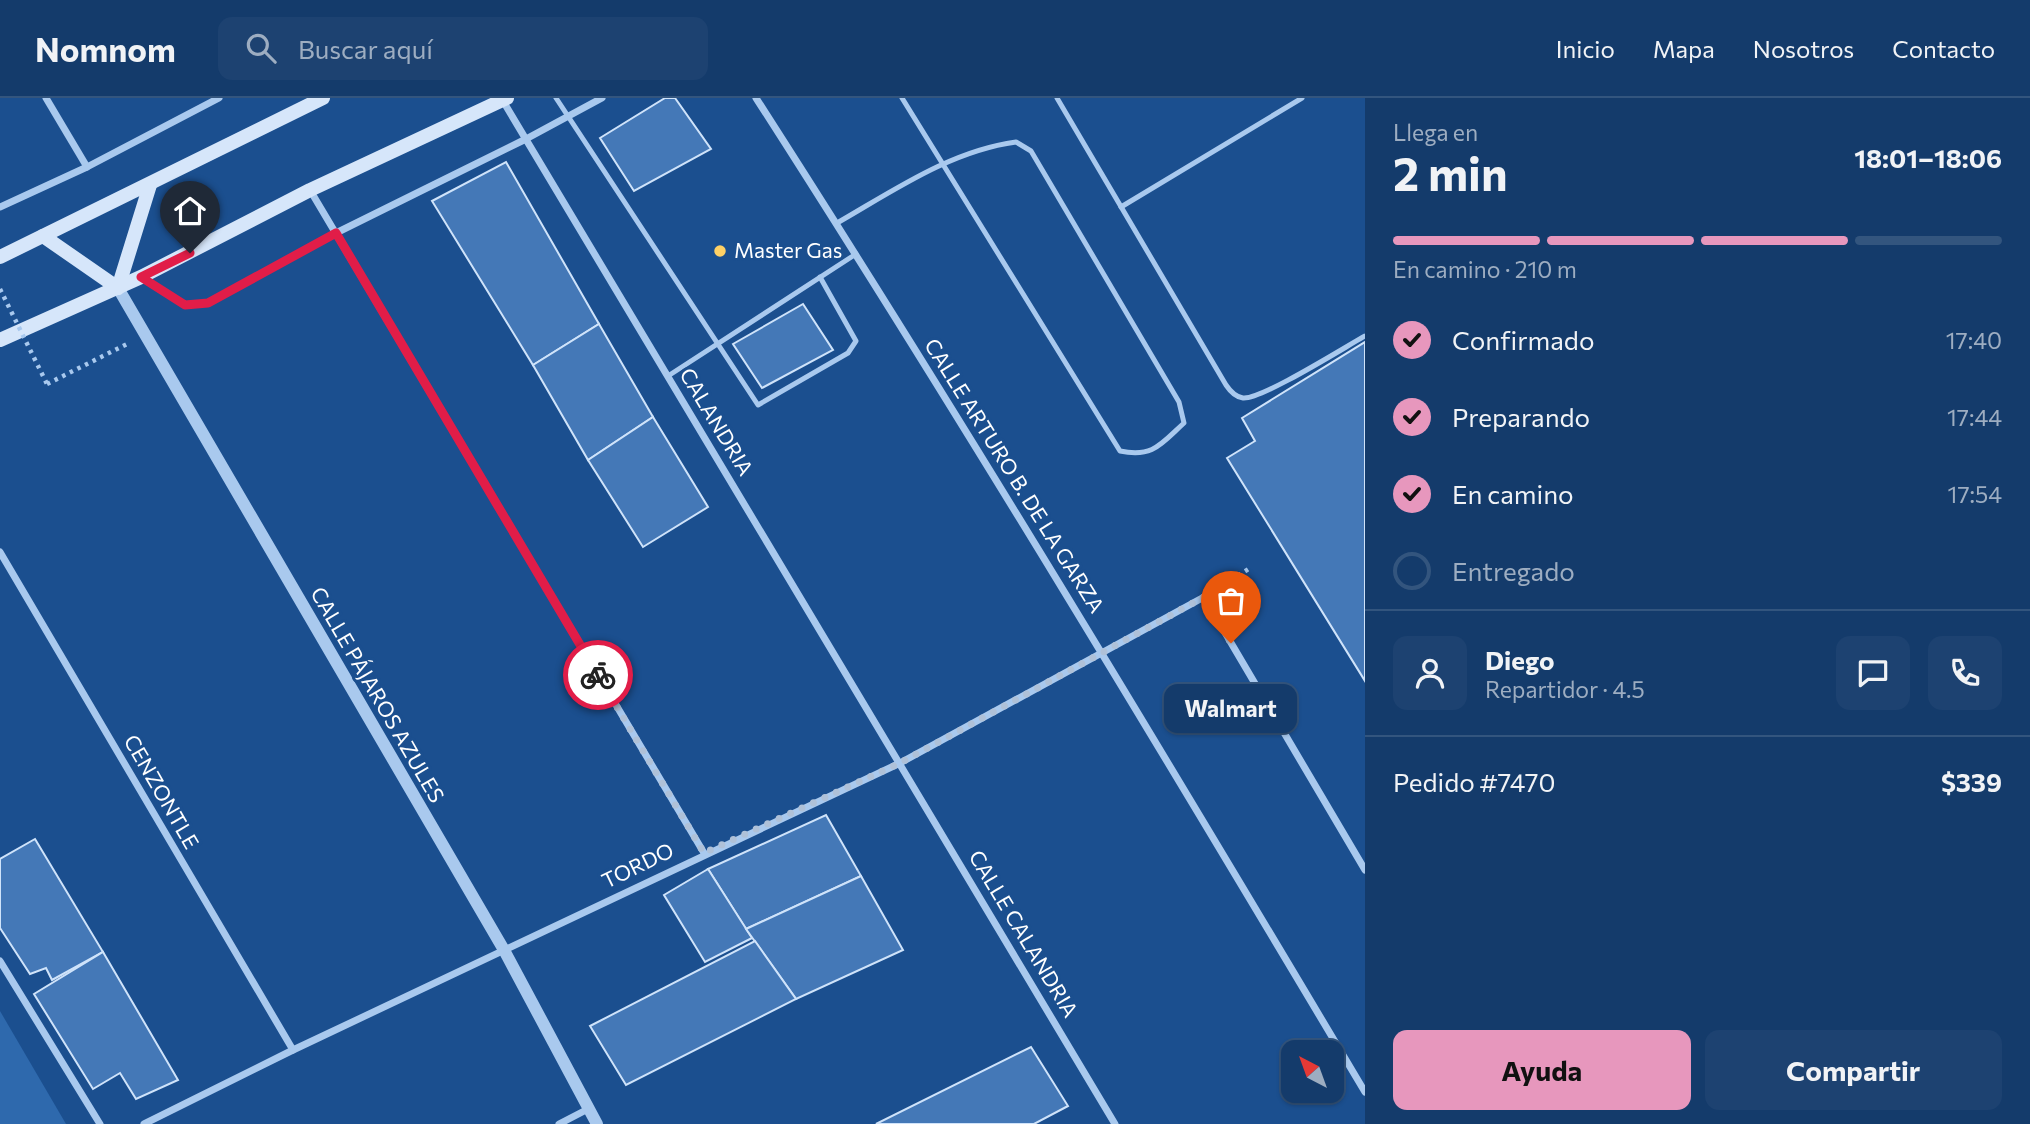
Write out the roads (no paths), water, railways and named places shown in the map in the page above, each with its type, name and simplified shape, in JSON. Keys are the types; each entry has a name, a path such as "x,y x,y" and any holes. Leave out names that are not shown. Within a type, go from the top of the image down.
{"main road":[{"path":"0,257 323,98"},
{"path":"0,340 118,288 310,190 505,99"},
{"path":"118,288 150,185"},
{"path":"43,236 118,288"}],"street":[{"path":"46,98 87,167"},
{"path":"0,207 87,167 219,98"},
{"path":"141,277 185,305 208,303 336,233 526,139 602,98"},
{"name":"CALLE ARTURO B. DE LA GARZA","path":"756,98 837,223 1103,653 1365,1092"},
{"name":"CALANDRIA","path":"505,99 526,139 900,763"},
{"path":"310,190 704,853"},
{"name":"CALLE PÁJAROS AZULES","path":"118,288 503,950 597,1124"},
{"name":"CENZONTLE","path":"0,552 293,1050"},
{"name":"TORDO","path":"144,1124 704,853 900,763 1204,597 1365,870"},
{"name":"CALLE CALANDRIA","path":"900,763 1115,1124"},
{"path":"0,961 100,1124"},
{"path":"559,1124 588,1108"}],"lane":[{"path":"556,98 758,405 848,353 856,341 820,277"},
{"path":"837,223 943,162 1016,142 1031,151 1179,402 1184,423 1161,444 1140,455 1120,451 943,162 902,98"},
{"path":"1057,98 1226,386 1234,394 1244,398 1256,395 1288,380 1365,335"},
{"path":"1121,207 1302,98"},
{"path":"668,376 856,254"}],"place":[{"name":"Master Gas","path":"720,251"},
{"name":"Walmart","path":"1231,643"}]}
